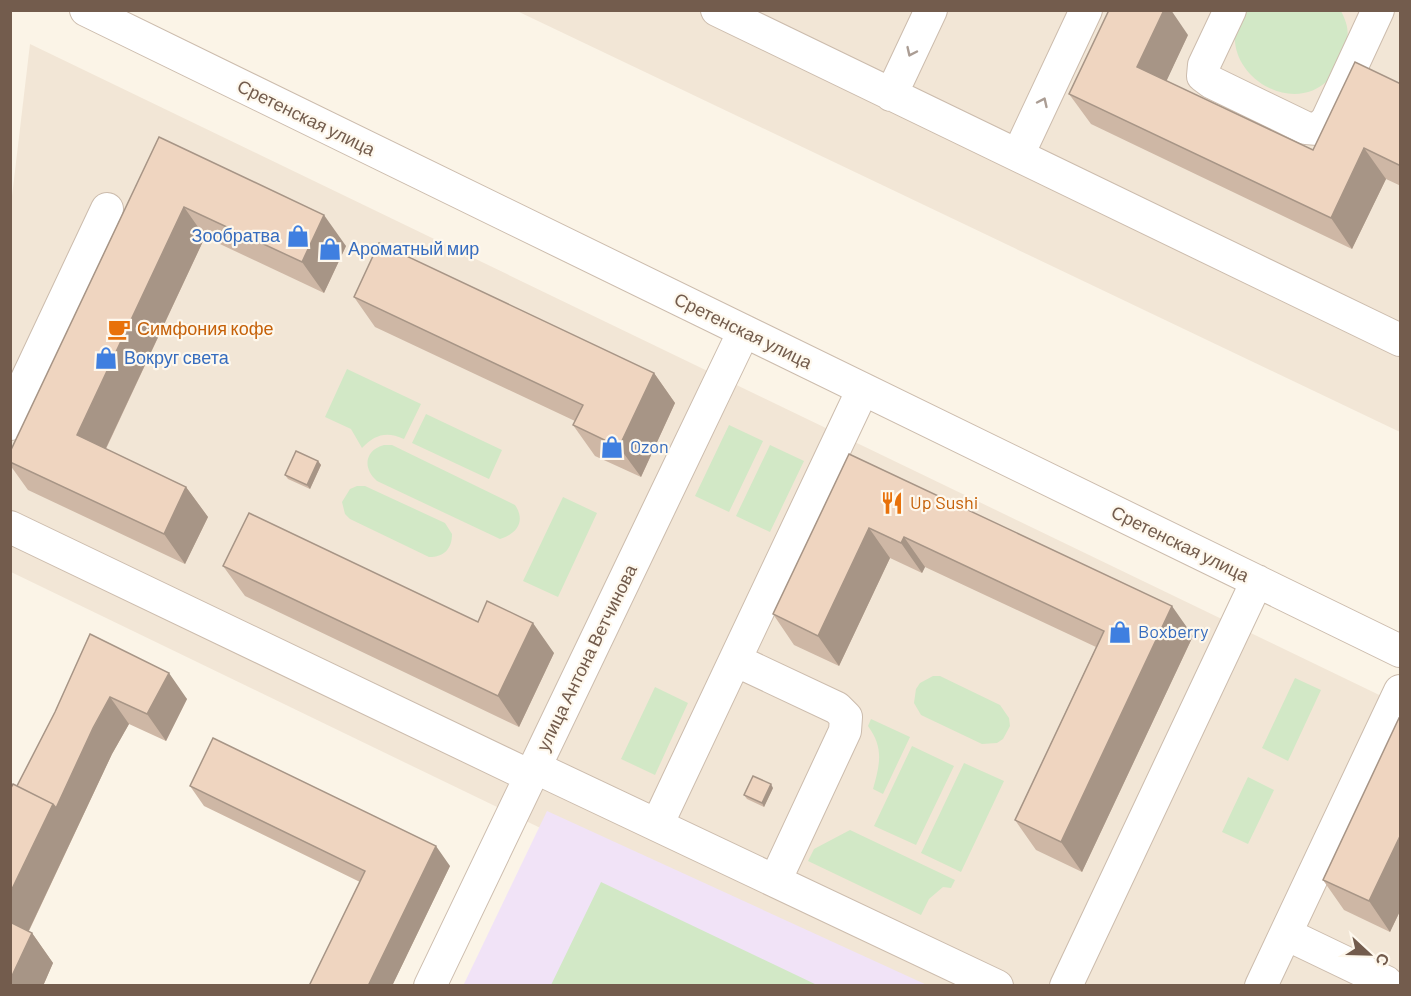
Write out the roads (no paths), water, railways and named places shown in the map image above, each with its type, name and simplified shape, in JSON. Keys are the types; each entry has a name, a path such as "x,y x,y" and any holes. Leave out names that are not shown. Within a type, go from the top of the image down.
{"street":[{"name":"Сретенская улица","path":"86,10 1401,651"},
{"path":"717,10 1399,336"},
{"path":"891,94 931,10"},
{"path":"1018,155 1086,10"},
{"path":"1230,10 1204,65 1203,76 1210,82 1306,128 1318,129 1327,120 1378,10"},
{"path":"10,424 18,398 107,209"},
{"name":"улица Антона Ветчинова","path":"430,986 744,331"},
{"path":"657,825 863,389"},
{"path":"10,527 532,772 657,825 997,986"},
{"path":"1066,986 1257,581"},
{"path":"735,660 837,708 846,717 845,731 775,881"},
{"path":"1261,986 1401,691"},
{"path":"1286,934 1390,986"}],"place":[{"name":"Зообратва","path":"298,236"},
{"name":"Ароматный мир","path":"330,249"},
{"name":"Симфония кофе","path":"119,329"},
{"name":"Вокруг света","path":"106,358"},
{"name":"Ozon","path":"612,447"},
{"name":"Up Sushi","path":"892,503"},
{"name":"Boxberry","path":"1120,632"}]}
